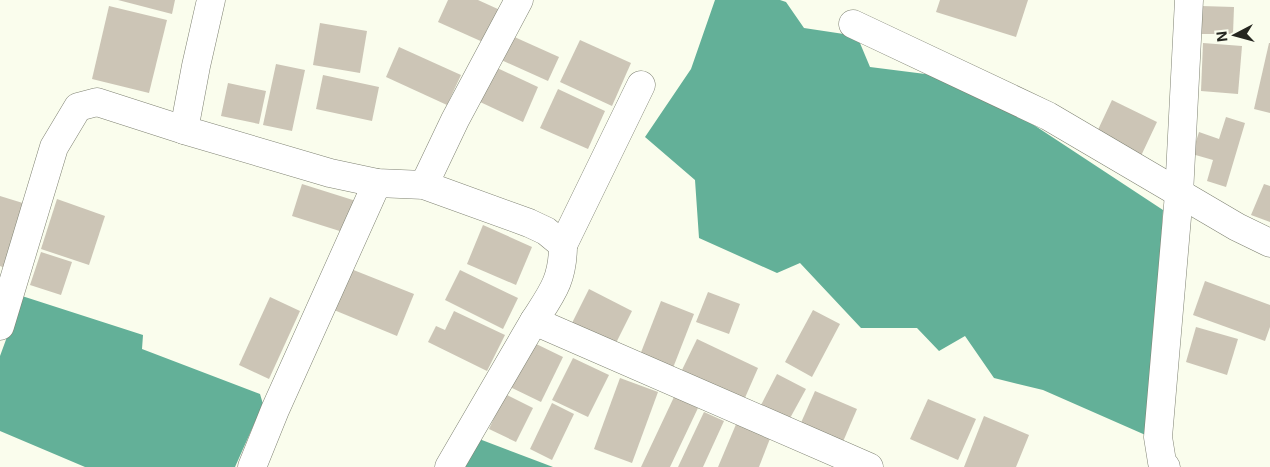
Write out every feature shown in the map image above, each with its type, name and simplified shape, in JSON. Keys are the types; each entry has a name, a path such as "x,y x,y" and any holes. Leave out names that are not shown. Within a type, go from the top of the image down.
{"street":[{"path":"184,130 211,0"},
{"path":"424,185 455,120 519,0"},
{"path":"1166,467 1162,462 1158,437 1179,194 1190,0"},
{"path":"853,24 1048,116 1236,227 1270,243"},
{"path":"449,467 555,287 563,264 563,245 641,85"},
{"path":"0,326 6,285 54,147 78,107 97,102 330,173 378,183 424,185 538,227 563,245"},
{"path":"252,467 275,410 378,183"},
{"path":"534,321 869,467"}],"water":[{"path":"715,0 780,0 786,2 804,28 857,36 870,67 949,77 993,98 1163,210 1150,437 1043,390 994,378 965,336 939,351 917,328 861,328 800,263 777,273 699,238 695,180 645,137 691,69"},
{"path":"22,296 143,335 142,349 260,394 263,404 235,467 85,467 0,431 0,356"},
{"path":"474,437 553,467 462,467"}],"building":[{"path":"118,0 175,0 172,14"},
{"path":"448,0 478,0 500,10 485,43 438,22"},
{"path":"940,0 1028,0 1016,37 936,12"},
{"path":"109,6 167,20 149,93 92,79"},
{"path":"1201,6 1234,7 1233,34 1200,34"},
{"path":"320,23 367,31 360,73 313,65"},
{"path":"510,35 559,57 548,81 499,59"},
{"path":"580,40 631,63 612,106 560,82"},
{"path":"1203,43 1242,46 1238,94 1201,91"},
{"path":"1270,43 1270,113 1254,109"},
{"path":"399,47 461,75 447,105 386,77"},
{"path":"276,64 305,70 292,131 263,125"},
{"path":"493,66 538,87 523,122 478,101"},
{"path":"323,75 379,87 372,121 316,109"},
{"path":"228,83 266,91 259,124 221,116"},
{"path":"558,89 605,111 588,149 540,128"},
{"path":"1112,100 1157,122 1140,158 1095,136"},
{"path":"1226,117 1245,123 1226,187 1207,181 1213,160 1192,154 1199,132 1219,139"},
{"path":"302,184 356,201 346,233 292,216"},
{"path":"1264,184 1270,186 1270,222 1251,215"},
{"path":"0,196 26,204 5,268 0,266"},
{"path":"57,199 105,216 89,265 41,249"},
{"path":"483,225 532,247 516,285 467,264"},
{"path":"41,252 72,262 61,295 30,285"},
{"path":"351,269 414,294 397,336 334,310"},
{"path":"460,270 518,298 503,329 445,300"},
{"path":"1205,281 1270,305 1270,327 1265,341 1193,315"},
{"path":"589,289 632,311 614,347 571,325"},
{"path":"708,292 740,304 729,334 696,322"},
{"path":"270,297 300,311 269,379 239,365"},
{"path":"661,301 694,314 671,373 638,360"},
{"path":"813,310 840,324 812,377 785,362"},
{"path":"454,311 505,335 487,371 428,342 436,326 445,330"},
{"path":"1196,327 1238,339 1227,375 1186,362"},
{"path":"697,339 758,368 744,400 682,370"},
{"path":"528,340 563,357 541,402 506,385"},
{"path":"573,358 609,375 588,417 552,400"},
{"path":"777,374 806,389 789,420 761,405"},
{"path":"620,378 658,392 632,463 594,449"},
{"path":"815,391 857,409 842,444 800,425"},
{"path":"505,394 533,408 516,442 489,429"},
{"path":"674,397 698,408 670,467 641,467"},
{"path":"928,399 976,419 958,460 910,439"},
{"path":"552,403 574,414 552,460 530,449"},
{"path":"704,412 724,421 703,467 678,467"},
{"path":"984,416 1029,435 1016,467 964,467"},
{"path":"737,422 771,436 759,467 718,467"}]}
